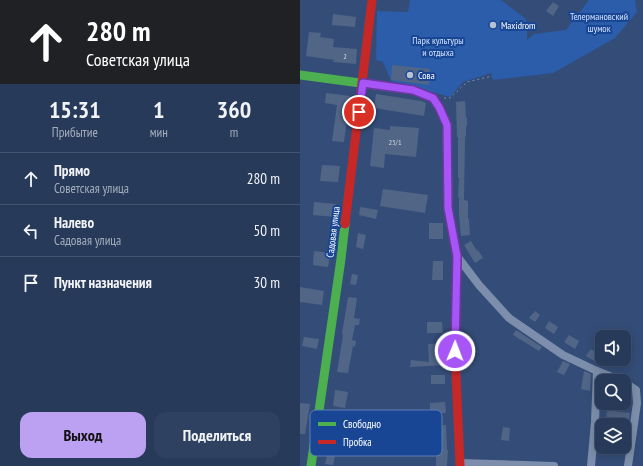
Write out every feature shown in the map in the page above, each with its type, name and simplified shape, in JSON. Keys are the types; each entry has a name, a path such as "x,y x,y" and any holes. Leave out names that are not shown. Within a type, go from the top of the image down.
{"street":[{"name":"Садовая улица","path":"319,410 341,259 372,0"},
{"path":"300,75 413,90 433,98 439,107 447,125 448,208 457,256 455,351 460,464 554,466"},
{"path":"457,256 479,285 509,318 563,355 605,374"},
{"path":"591,466 595,422 597,371"},
{"path":"628,466 637,403 636,390 631,387"},
{"name":"Садовая улица","path":"311,466 312,456"}],"path":[{"path":"433,98 450,98 467,82 492,76"}],"green space":[{"name":"Парк культуры и отдыха","path":"410,0 501,0 526,19 527,40 534,34 566,30 589,0 635,0 637,12 615,38 553,73 493,80 491,73 463,82 450,97 391,81 383,62 376,60 377,11 408,12"}],"building":[{"path":"553,2 559,6 553,16 546,11"},
{"path":"333,14 356,17 355,27 332,25"},
{"path":"309,32 321,33 320,37 334,39 333,47 357,49 356,64 333,62 334,60 306,56"},
{"name":"Сова","path":"392,65 430,69 429,85 391,80"},
{"path":"326,93 350,96 344,142 332,141 337,105 325,103"},
{"path":"376,94 426,103 424,116 374,108"},
{"path":"465,101 467,126 465,137 464,200 468,201 470,235 461,236 458,197 459,178 456,102"},
{"path":"390,126 419,128 416,157 385,154 384,168 370,166 374,128 390,130"},
{"path":"322,165 340,166 338,182 320,181"},
{"path":"383,189 428,195 425,213 380,206"},
{"path":"314,202 336,204 335,217 313,215"},
{"path":"360,207 378,210 376,219 359,215"},
{"path":"429,223 443,223 443,239 429,239"},
{"path":"358,233 366,235 363,249 356,247"},
{"path":"471,241 483,258 475,263 464,245"},
{"path":"314,251 330,253 328,267 313,265"},
{"path":"433,261 443,261 443,280 432,280"},
{"path":"352,274 358,275 356,285 350,284"},
{"path":"300,287 324,291 322,305 300,302"},
{"path":"348,297 357,298 354,318 360,319 359,325 355,325 352,340 356,341 355,347 353,346 348,373 337,372"},
{"path":"535,311 540,315 535,322 529,318"},
{"path":"549,321 558,327 554,334 545,328"},
{"path":"427,322 442,322 443,333 427,333"},
{"path":"516,330 542,347 539,351 513,335"},
{"path":"569,335 579,341 575,349 564,342"},
{"path":"304,337 319,339 317,349 302,346"},
{"path":"443,343 445,365 410,367 411,360 429,362 428,344"},
{"path":"591,349 595,352 595,361 586,356"},
{"path":"563,361 570,364 564,375 557,372"},
{"path":"584,371 591,374 590,391 581,389"},
{"path":"431,375 445,375 445,384 431,384"},
{"path":"335,390 348,392 345,408 333,406"},
{"path":"445,402 446,413 442,413 442,410 430,410 430,403"},
{"path":"300,403 310,404 305,434 300,434"},
{"path":"607,410 630,413 629,418 606,418"},
{"path":"442,425 446,425 448,450 447,466 436,466 436,456 442,456"},
{"path":"503,427 510,428 509,441 501,440"},
{"path":"327,456 335,456 333,465 325,464"}],"traffic: fast":[{"path":"300,75 413,90 433,98 447,125 448,201"},
{"path":"319,410 345,224"},
{"path":"311,466 312,456"}],"traffic: jam":[{"path":"345,224 372,0"},
{"path":"448,201 457,256 455,351 460,466"}],"place":[{"name":"Maxidrom","path":"493,25"},
{"name":"Сова","path":"410,75"}],"route":[{"path":"359,112 363,83 413,90 433,98 447,125 448,208 457,256 455,351"}],"park label":[{"name":"Телермановский шумок","path":"599,22"}]}
